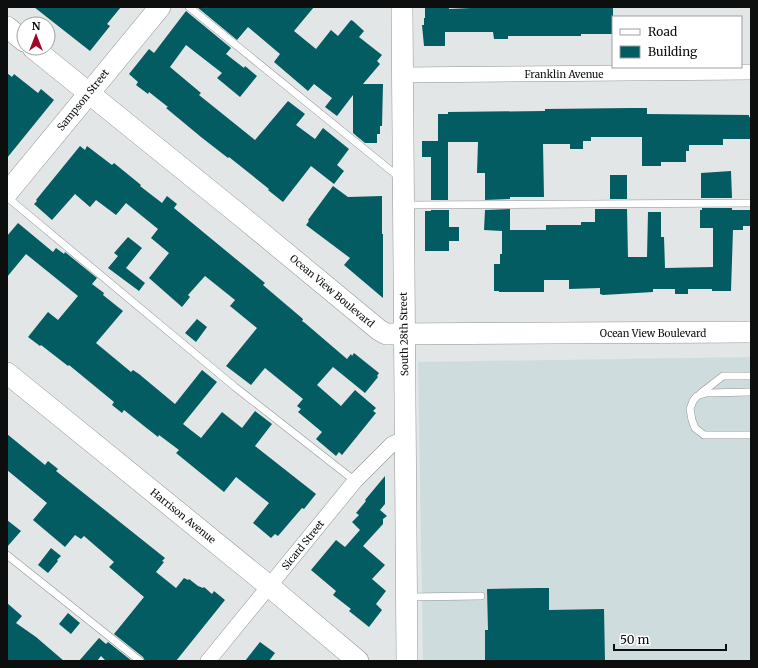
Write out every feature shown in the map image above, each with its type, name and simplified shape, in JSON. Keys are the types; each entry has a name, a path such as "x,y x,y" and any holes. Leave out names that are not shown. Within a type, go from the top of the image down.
{"main road":[{"name":"Sampson Street","path":"7,193 160,7"},
{"name":"South 28th Street","path":"400,9 405,334 407,661"},
{"path":"7,27 16,34"},
{"name":"Ocean View Boulevard","path":"43,56 88,94 242,216 379,330 386,334 751,332"},
{"name":"Harrison Avenue","path":"7,373 269,586 358,661"}],"street":[{"name":"Franklin Avenue","path":"402,75 751,72"},
{"name":"Sicard Street","path":"208,661 355,481 392,444 405,438"}],"lane":[{"path":"189,7 403,180"},
{"path":"7,197 235,387 355,481"},
{"path":"403,205 751,203"},
{"path":"751,376 723,376 697,396 690,409 695,428 704,435 751,435"},
{"path":"697,396 706,392 751,392"},
{"path":"7,555 140,661"},
{"path":"406,597 481,596"}],"shaded area":[{"path":"751,357 751,661 423,661 418,362"}],"building":[{"path":"34,7 121,7 107,24 110,26 90,51 56,24 56,16 45,16"},
{"path":"197,7 314,7 294,31 316,49 331,30 338,36 351,20 353,21 364,31 359,37 382,55 377,61 380,64 363,84 383,84 382,126 380,126 380,134 377,134 377,143 365,143 353,133 353,95 337,116 325,107 332,98 314,84 308,91 274,62 280,54 248,27 237,40"},
{"path":"425,7 449,7 449,9 493,7 613,7 612,34 581,34 581,36 508,36 508,39 494,39 493,32 445,32 445,46 424,46 422,25 424,25"},
{"path":"186,11 231,48 226,54 244,68 245,66 257,76 240,97 217,78 222,73 186,45 170,67 201,93 199,95 255,140 288,101 305,114 296,125 315,139 323,128 349,149 337,165 344,171 334,184 311,166 283,202 268,190 269,189 166,108 168,107 149,92 148,94 136,85 138,82 129,74 149,49 154,53"},
{"path":"7,73 12,77 14,74 38,93 41,89 54,100 7,158"},
{"path":"647,108 647,114 749,115 749,117 751,117 751,139 723,139 723,145 689,145 689,151 686,151 686,162 661,162 661,166 642,166 642,137 591,137 591,141 583,141 583,149 570,149 570,144 543,144 544,197 510,197 510,199 485,200 485,173 477,173 478,142 448,142 448,200 431,200 431,157 422,157 422,141 438,141 438,114 448,114 448,112 545,111 545,109"},
{"path":"80,146 85,150 87,146 112,165 114,163 162,203 167,196 177,204 174,208 265,283 263,285 303,319 302,321 347,359 354,353 379,373 377,376 378,377 365,393 333,367 317,385 341,406 355,390 376,408 373,411 376,413 342,455 339,452 336,456 316,439 322,432 298,412 301,409 297,406 303,399 265,368 251,385 226,366 257,328 230,306 235,300 205,276 188,295 190,297 182,307 149,278 169,253 151,238 158,229 126,203 116,215 96,200 90,207 75,194 52,220 34,204"},
{"path":"731,171 732,198 701,198 701,173"},
{"path":"610,175 627,175 627,199 610,199"},
{"path":"333,186 348,197 382,196 383,298 344,265 350,258 306,225 309,221 308,220"},
{"path":"702,208 732,208 732,210 750,210 750,226 743,226 743,230 733,230 731,291 688,289 688,294 675,294 675,289 653,289 653,292 603,295 600,294 600,288 569,289 569,280 544,280 544,292 494,291 494,264 500,264 500,254 502,254 502,231 484,230 485,210 510,209 510,230 546,230 546,225 581,225 581,222 595,222 595,209 627,209 628,257 647,257 648,212 661,212 661,237 664,237 665,268 713,267 713,228 700,228 700,210 702,210"},
{"path":"449,210 449,227 459,227 459,241 449,241 449,251 425,251 425,211"},
{"path":"18,223 53,252 56,248 64,254 65,252 97,278 92,284 123,311 96,343 131,372 133,370 139,374 175,404 202,370 217,382 183,424 201,438 222,412 242,428 255,411 272,424 255,446 316,494 278,536 275,534 271,538 253,523 269,503 236,477 224,492 176,453 179,450 159,435 158,437 124,410 122,413 112,405 114,402 69,365 68,366 28,337 48,312 58,320 78,296 26,254 7,277 7,236"},
{"path":"128,237 142,248 126,268 145,283 139,291 108,268 118,256 114,253"},
{"path":"197,319 207,327 196,342 185,333"},
{"path":"7,434 45,465 48,461 58,469 56,471 165,558 162,561 164,562 156,572 176,588 184,578 189,579 198,586 204,587 212,594 214,591 225,600 176,661 145,661 143,657 114,634 144,597 109,567 114,562 84,536 81,539 75,535 65,547 33,520 47,503 7,470"},
{"path":"385,476 385,504 380,510 387,516 383,519 383,524 363,546 385,565 372,579 386,591 376,604 382,610 369,627 349,611 351,609 333,595 336,591 311,570 336,540 345,547 360,530 352,522 359,515 356,513"},
{"path":"7,520 21,531 7,547"},
{"path":"51,548 61,556 48,573 38,565"},
{"path":"549,588 549,610 604,609 605,661 485,661 485,630 488,630 487,589"},
{"path":"7,603 22,616 16,623 36,637 64,661 7,661"},
{"path":"68,613 80,623 71,634 59,624"},
{"path":"99,638 106,644 108,642 132,661 106,661 101,656 97,661 79,661"},
{"path":"260,642 275,653 269,661 245,661"}]}
